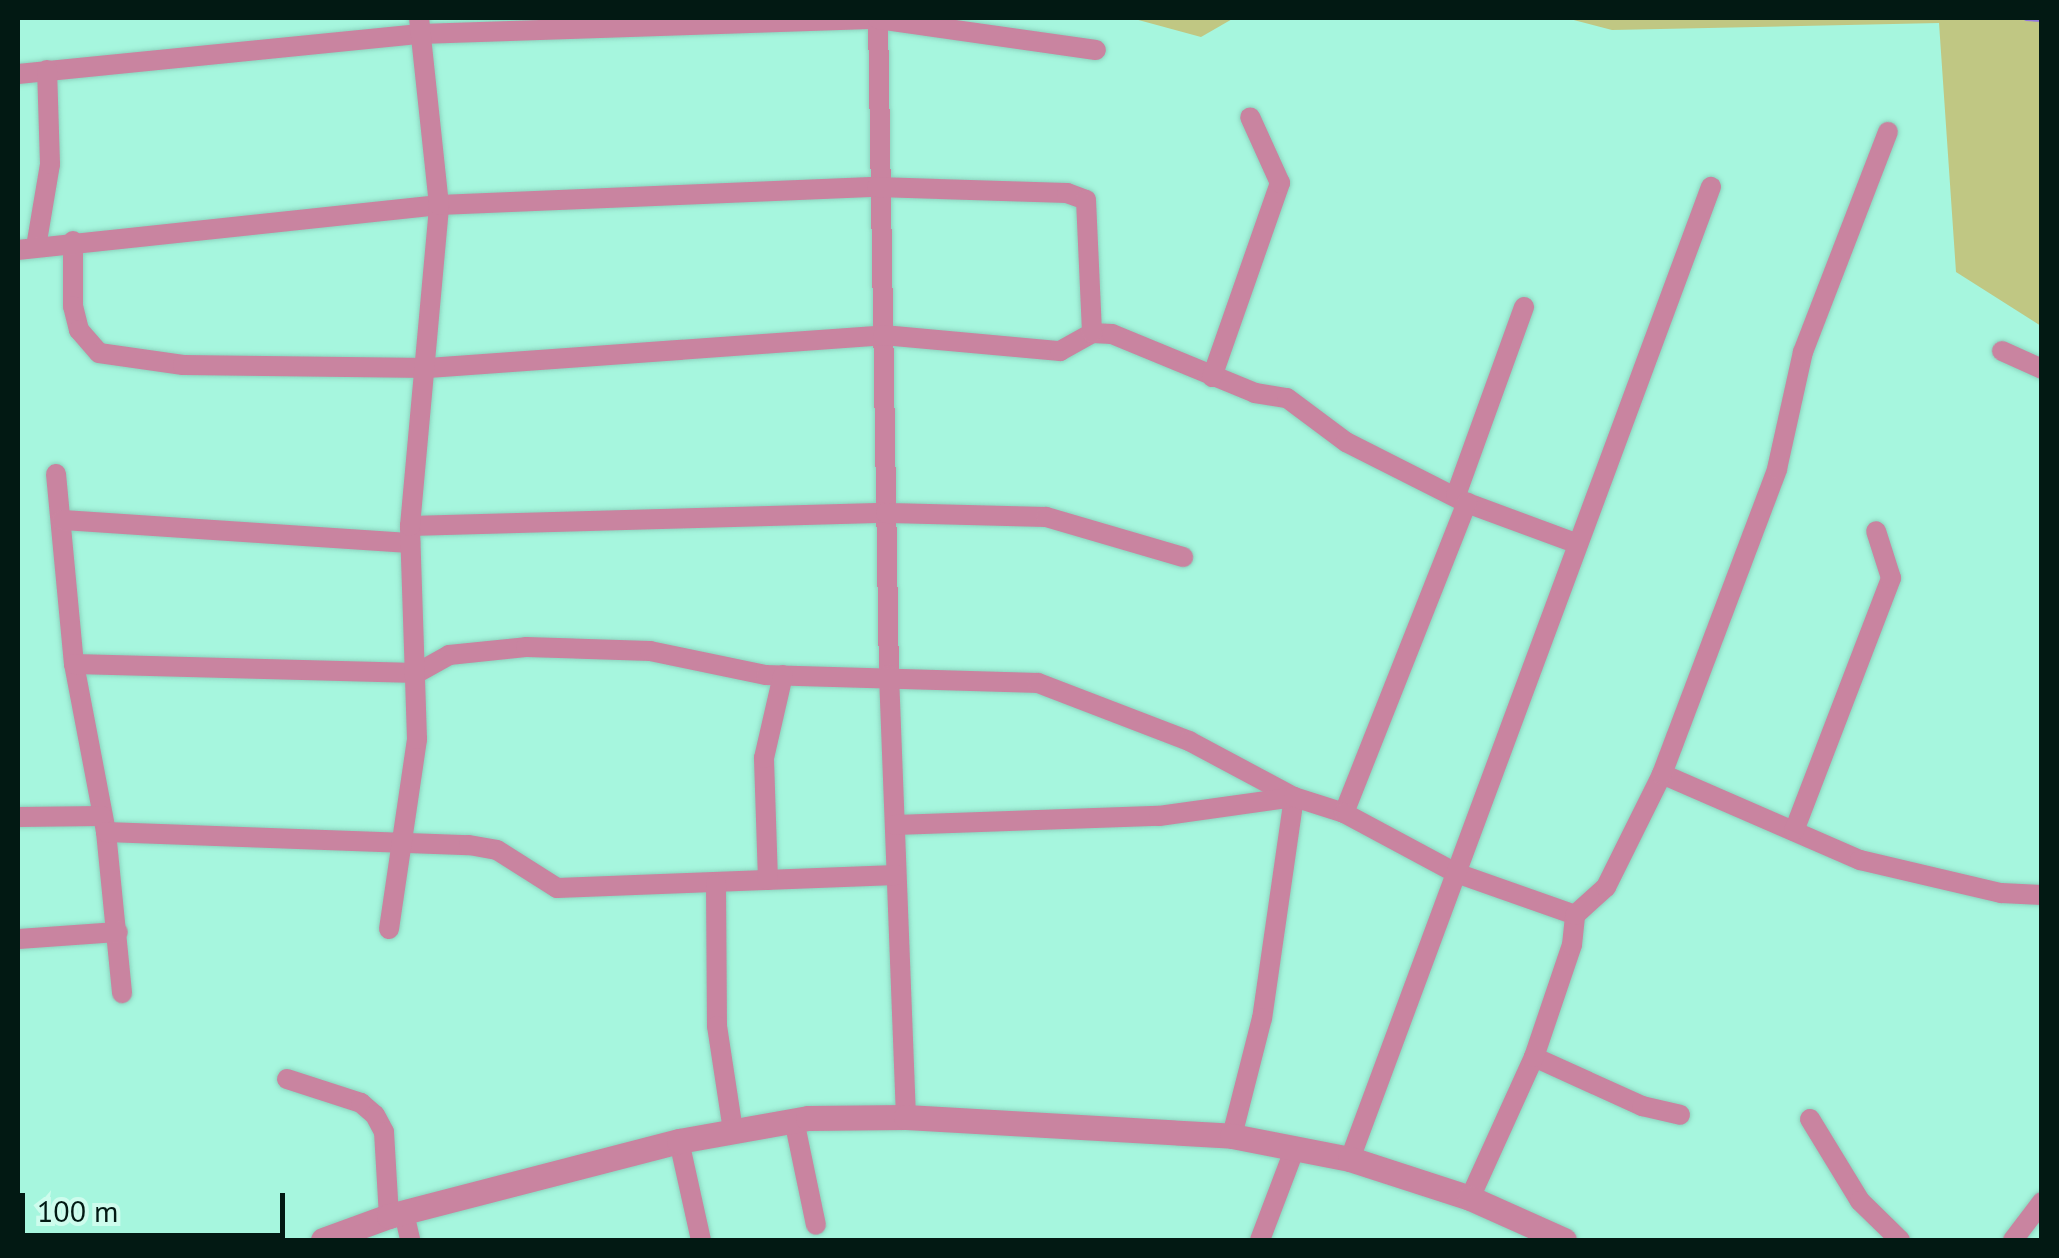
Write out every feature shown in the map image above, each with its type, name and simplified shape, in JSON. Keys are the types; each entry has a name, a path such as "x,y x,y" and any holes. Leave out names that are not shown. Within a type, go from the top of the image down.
{"street":[{"path":"878,19 877,187 888,675 906,1117"},
{"path":"18,74 420,26 878,19 1096,50"},
{"path":"389,929 416,739 410,535 428,368 439,205 420,26"},
{"path":"47,70 50,164 27,248 439,205 877,187 1067,193 1086,200 1092,333"},
{"path":"1212,377 1280,183 1250,117"},
{"path":"1470,1198 1534,1057 1572,945 1576,915 1606,887 1662,774 1777,468 1804,352 1888,132"},
{"path":"1350,1159 1712,188"},
{"path":"73,241 73,306 80,330 100,353 183,365 428,368 883,335 1060,351 1092,333 1112,334 1212,377 1304,406 1346,442 1461,499 1578,544"},
{"path":"1344,813 1461,499 1524,307"},
{"path":"2002,350 2042,369"},
{"path":"56,474 74,664 104,824 122,993"},
{"path":"62,520 410,535 886,513 1046,517 1183,557"},
{"path":"1794,831 1891,578 1876,532"},
{"path":"74,664 417,673 450,655 526,647 650,651 783,675 1038,682 1189,741 1294,798 1344,813 1456,874 1576,915"},
{"path":"768,880 764,758 783,675"},
{"path":"1662,774 1860,860 2001,894 2042,895"},
{"path":"895,825 1160,816 1294,798"},
{"path":"1232,1136 1262,1018 1294,798"},
{"path":"18,816 401,840 497,850 558,888 896,875"},
{"path":"716,884 717,1026 732,1130"},
{"path":"18,939 118,932"},
{"path":"1534,1057 1642,1106 1680,1115"},
{"path":"287,1079 361,1103 375,1116 384,1132 396,1214 410,1240"},
{"path":"323,1240 396,1214 679,1141 794,1120 906,1117 1232,1136 1350,1159 1470,1198 1554,1238"},
{"path":"794,1120 816,1225"},
{"path":"1810,1120 1860,1201 1900,1240"},
{"path":"679,1141 701,1240"},
{"path":"1260,1240 1294,1148"},
{"path":"2013,1240 2042,1202"}],"green space":[{"path":"1131,18 1234,18 1201,37"},
{"path":"1566,18 2041,18 2041,326 1956,272 1939,23 1612,30"}],"waterway":[{"path":"2026,18 2042,19"}]}
